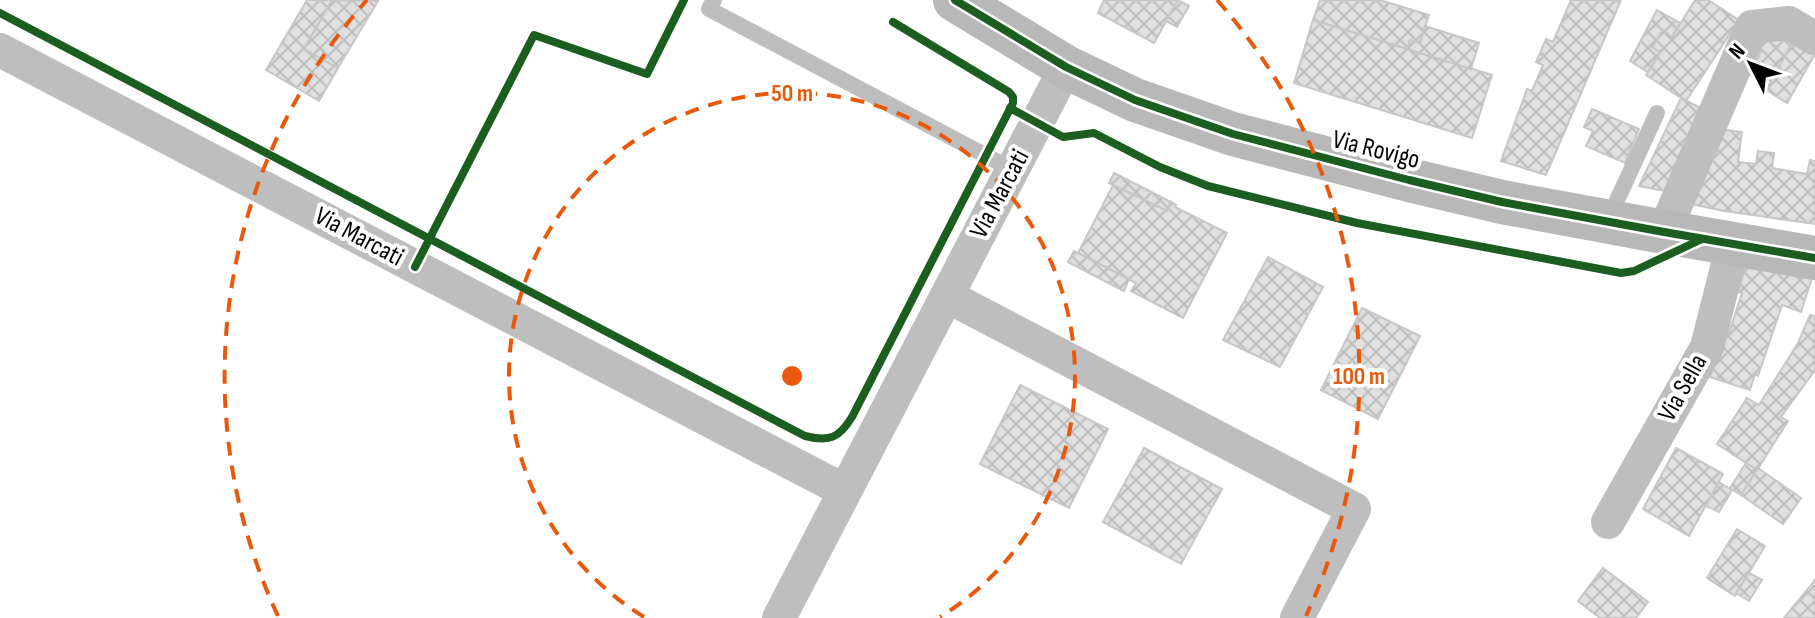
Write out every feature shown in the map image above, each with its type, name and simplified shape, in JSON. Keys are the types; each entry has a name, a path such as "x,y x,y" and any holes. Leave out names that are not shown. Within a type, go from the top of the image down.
{"main road":[{"name":"Via Rovigo","path":"955,0 1066,67 1135,100 1233,134 1502,202 1815,258"}],"street":[{"path":"1664,232 1752,27 1789,23 1814,38"},
{"name":"Via Marcati","path":"0,50 845,491"},
{"name":"Via Marcati","path":"779,618 1066,67"},
{"name":"Via Sella","path":"1608,522 1707,347 1733,244"},
{"path":"947,296 1354,509 1297,618"}],"lane":[{"path":"714,0 709,9 1013,170"},
{"path":"1607,222 1657,113"}],"building":[{"path":"307,0 332,0 304,49 338,68 319,101 266,70"},
{"path":"332,0 378,1 338,68 304,49"},
{"path":"1104,0 1178,0 1154,43 1098,13"},
{"path":"1178,0 1189,6 1177,27 1166,21"},
{"path":"1320,0 1380,0 1429,15 1420,43 1410,40 1407,49 1313,20"},
{"path":"1571,0 1621,0 1546,175 1501,161 1527,89 1532,91 1543,65 1536,62 1546,39 1553,42"},
{"path":"1695,0 1708,0 1739,20 1686,101 1646,75 1660,52 1652,47 1663,30 1672,37"},
{"path":"1657,10 1680,23 1672,37 1663,30 1652,47 1660,52 1648,72 1630,61"},
{"path":"1313,20 1492,75 1472,138 1294,83"},
{"path":"1425,26 1479,43 1471,69 1407,49 1410,40 1420,43"},
{"path":"1766,29 1793,41 1771,81 1748,74 1759,57"},
{"path":"1793,41 1815,54 1787,103 1766,90"},
{"path":"1681,98 1701,108 1665,191 1639,186"},
{"path":"1592,109 1639,129 1625,163 1586,146 1593,131 1584,127"},
{"path":"1720,129 1742,132 1738,162 1756,164 1758,151 1774,153 1772,168 1807,174 1810,160 1815,161 1815,224 1691,204"},
{"path":"1114,173 1171,202 1167,211 1109,183"},
{"path":"1113,185 1167,211 1171,202 1175,207 1227,233 1183,318 1131,291 1136,283 1078,253"},
{"path":"1074,251 1129,279 1124,291 1068,262"},
{"path":"1268,257 1323,287 1280,367 1223,340"},
{"path":"1746,266 1812,278 1801,312 1782,305 1758,376 1755,374 1750,390 1710,377 1723,331 1729,333 1742,293 1738,292"},
{"path":"1362,308 1420,336 1378,419 1321,390"},
{"path":"1810,315 1815,316 1815,370 1781,417 1788,421 1757,470 1717,444 1747,398 1759,405 1798,343"},
{"path":"1020,385 1108,429 1069,508 980,464"},
{"path":"1144,448 1222,489 1181,564 1103,522"},
{"path":"1676,448 1723,474 1689,536 1643,509"},
{"path":"1746,463 1757,470 1741,495 1730,488"},
{"path":"1758,468 1801,498 1783,524 1741,495"},
{"path":"1719,482 1732,490 1719,512 1706,506"},
{"path":"1737,529 1765,546 1735,596 1707,578"},
{"path":"1603,568 1648,602 1636,618 1600,618 1578,601"},
{"path":"1749,573 1762,580 1749,601 1736,593"},
{"path":"1815,580 1815,618 1784,618"}],"cycle path":[{"path":"415,267 534,35 647,74 684,0"},
{"path":"955,0 1066,67 1135,100 1233,134 1502,202 1815,258"},
{"path":"0,13 805,436 821,439 838,434 852,417 1013,103 1009,92 893,22"},
{"path":"1010,108 1063,137 1094,133 1160,167 1208,186 1357,223 1621,273 1634,271 1702,239"}]}
